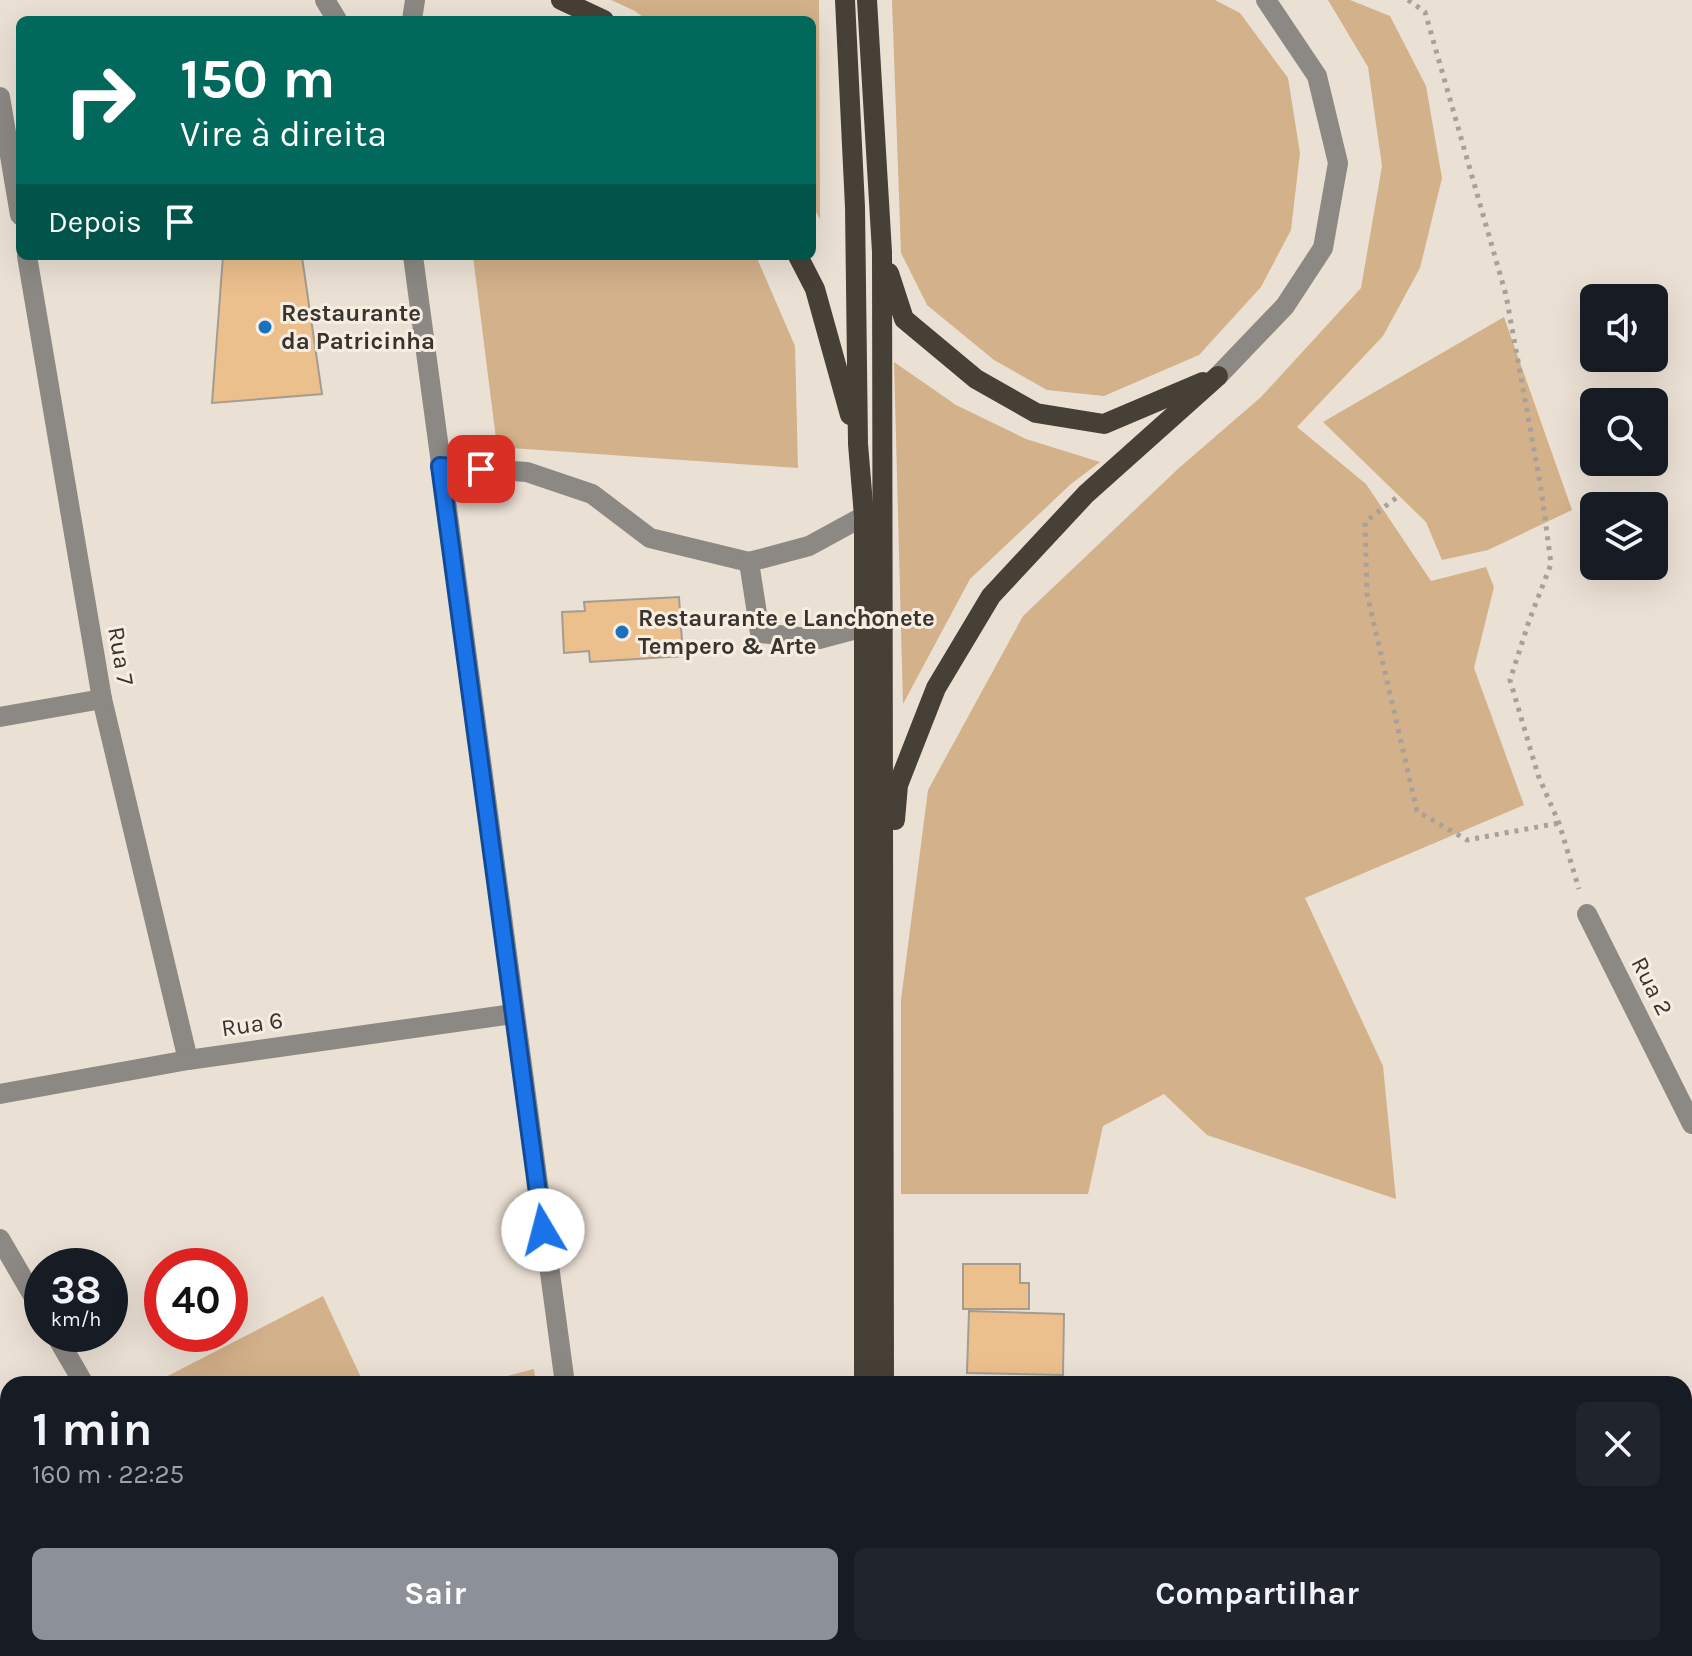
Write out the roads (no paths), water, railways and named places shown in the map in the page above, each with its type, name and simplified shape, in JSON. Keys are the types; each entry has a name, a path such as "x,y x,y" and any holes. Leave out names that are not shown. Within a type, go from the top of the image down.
{"main road":[{"path":"561,0 595,16"},
{"path":"845,0 855,207 858,444 864,516 864,1376"},
{"path":"867,0 882,252 884,1376"},
{"path":"882,252 904,319 976,379 1036,413 1104,424 1218,376"},
{"path":"800,260 815,289 858,444"},
{"path":"884,964 898,785 936,688 991,596 1086,494 1218,376"}],"street":[{"path":"1218,376 1285,306 1323,248 1338,163 1317,76 1266,0"},
{"path":"0,97 16,191"},
{"name":"Rua 7","path":"28,260 102,699 188,1060"},
{"path":"414,260 564,1376"},
{"path":"440,466 527,472 592,494 650,538 749,562 809,546 864,516"},
{"path":"749,562 760,633 819,639 864,627"},
{"path":"0,717 102,699"},
{"name":"Rua 2","path":"1587,914 1692,1124"},
{"name":"Rua 6","path":"0,1094 188,1060 513,1014"},
{"path":"0,1239 24,1280"},
{"path":"65,1352 79,1376"}],"place":[{"name":"Restaurante da Patricinha","path":"265,327"},
{"name":"Restaurante e Lanchonete Tempero & Arte","path":"622,632"}]}
